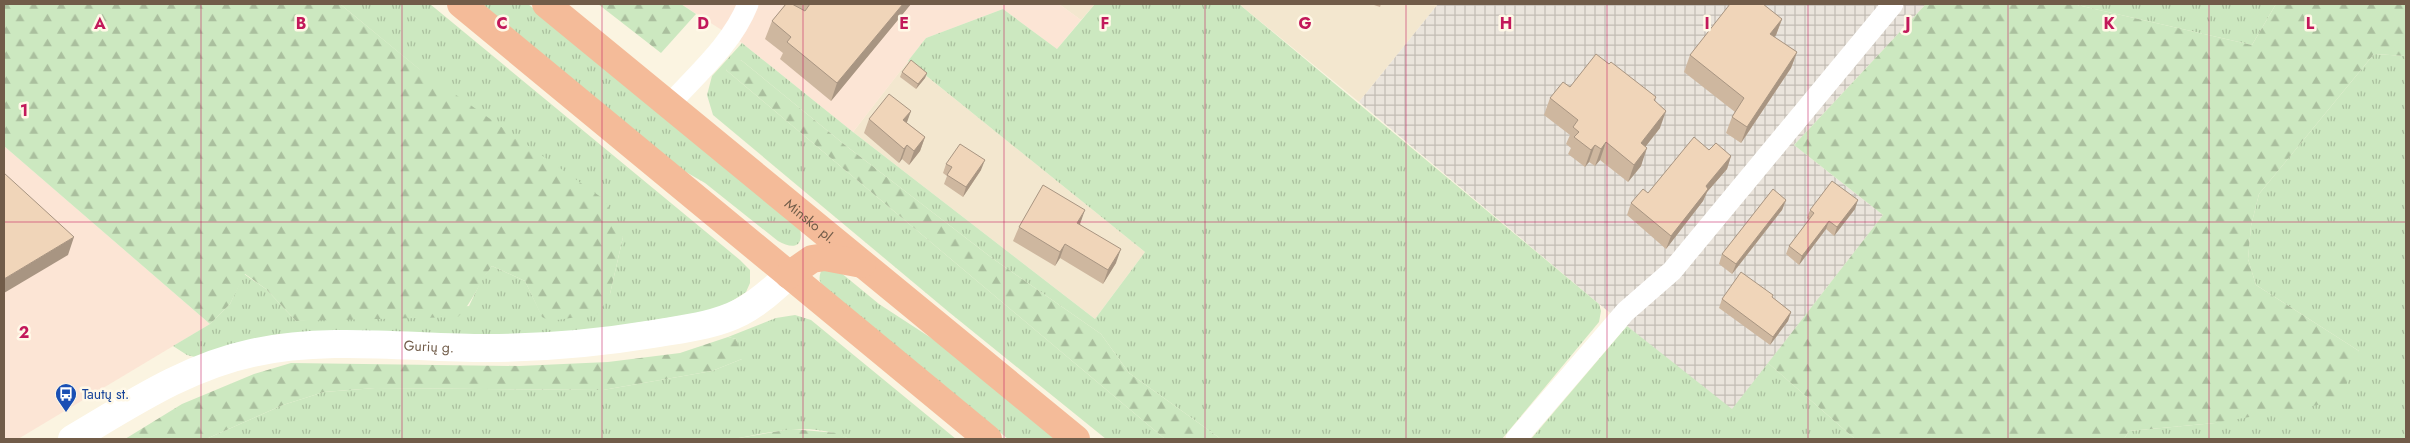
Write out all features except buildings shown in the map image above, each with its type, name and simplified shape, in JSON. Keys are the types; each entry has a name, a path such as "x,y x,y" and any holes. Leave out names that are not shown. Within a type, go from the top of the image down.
{"highway":[{"path":"461,4 988,439"},
{"name":"Minsko pl.","path":"546,4 1076,439"},
{"path":"789,275 812,259 825,257 866,265"}],"street":[{"path":"669,105 730,39 741,22 748,4"},
{"path":"1516,439 1625,312 1672,271 1893,4"},
{"name":"Gurių g.","path":"72,439 177,378 252,352 286,347 343,344 488,348 551,346 639,336 708,324 741,312 789,275"}],"shaded area":[{"path":"681,4 1059,4 1081,20 1057,49 1003,9 926,38 853,132 742,43"},
{"path":"1059,4 1095,4 1081,20"},
{"path":"1239,4 1438,4 1359,102"},
{"path":"1438,4 1926,4 1794,145 1883,215 1732,410 1599,304 1359,102"},
{"path":"908,61 1145,252 1095,319 853,132"},
{"path":"4,146 210,324 18,439 4,439"}],"green space":[{"path":"4,4 340,4 418,68 605,200 623,237 610,294 598,314 550,321 542,317 525,281 492,266 468,305 458,317 296,321 266,289 245,274 230,304 210,324 4,146"},
{"path":"340,4 430,4 740,260 750,270 750,283 746,292 718,310 598,329 522,337 341,332 279,334 195,357 187,355 173,346 210,324 230,304 244,274 266,289 296,321 469,306 482,279 492,266 525,281 542,316 610,294 623,237"},
{"path":"478,4 528,4 800,229 801,235 798,243 792,246 778,241 705,183 667,161"},
{"path":"598,4 681,4 696,14 661,53"},
{"path":"1095,4 1239,4 1599,304 1601,311 1599,322 1502,439 1221,439 1129,373 1101,334 992,258 845,145 741,60 726,70 1165,439 1106,439 950,313 713,115 707,95 712,76 742,43 853,132 1095,319 1145,252 908,61 926,38 1003,9 1057,49"},
{"path":"1926,4 2073,4 2252,45 2276,4 2406,4 2406,56 2374,54 2259,194 2251,226 2248,259 2256,285 2359,351 2340,401 2215,423 2129,431 2124,439 1855,439 1768,363 1883,215 1794,145"},
{"path":"2073,4 2276,4 2252,45"},
{"path":"2374,54 2406,56 2406,439 2124,439 2129,431 2215,423 2359,351 2256,285 2248,259 2251,226 2259,194"},
{"path":"741,60 845,145 992,258 1101,334 1129,373 1221,439 1165,439 726,70 731,62"},
{"path":"824,266 840,272 879,304 945,347 1058,439 1008,439 822,286 820,276"},
{"path":"795,315 811,320 956,439 849,439 821,430 806,429 777,431 733,439 206,439 283,405 324,392 375,388 603,390 712,371 742,359 736,339 728,337 776,318"},
{"path":"1627,326 1732,409 1768,363 1855,439 1531,439"},
{"path":"728,337 736,339 743,354 742,359 712,371 603,390 375,388 324,392 283,405 206,439 125,439 182,404 254,374 291,363 519,366 608,362 680,353"},
{"path":"791,429 837,433 849,439 733,439"}],"place":[{"name":"Tautų st.","path":"66,413"}]}
